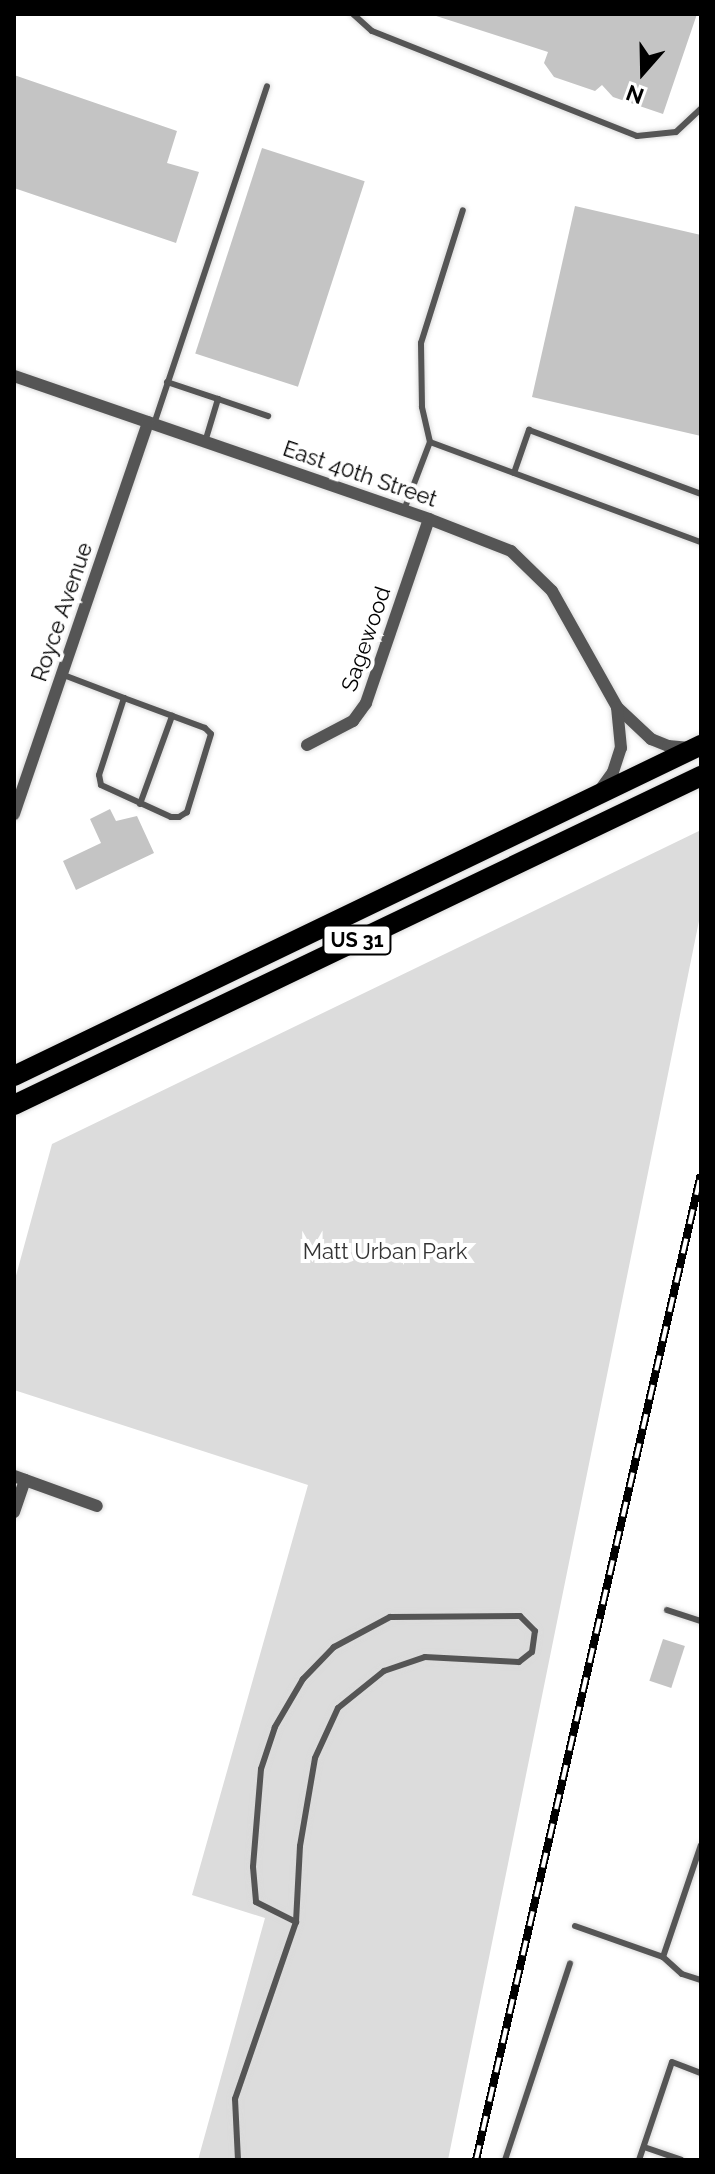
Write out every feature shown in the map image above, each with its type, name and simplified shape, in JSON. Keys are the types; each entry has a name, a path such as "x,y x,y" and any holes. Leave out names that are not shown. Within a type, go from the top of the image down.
{"highway":[{"name":"US 31","path":"14,1076 697,747"},
{"name":"US 31","path":"14,1105 701,776"}],"street":[{"name":"East 40th Street","path":"14,376 497,544 533,569 560,604 617,707"},
{"name":"Royce Avenue","path":"14,814 151,423"},
{"name":"Sagewood","path":"307,745 353,721 366,703 429,519"},
{"path":"617,707 658,743 697,747"},
{"path":"595,797 619,757 617,707"},
{"path":"14,1512 20,1478 97,1506"}],"lane":[{"path":"353,14 372,31 637,136 676,132 701,109"},
{"path":"151,423 267,86"},
{"path":"404,510 430,442 422,407 421,343 463,210"},
{"path":"167,382 268,416"},
{"path":"205,442 218,399"},
{"path":"514,473 529,430 701,494"},
{"path":"430,442 701,542"},
{"path":"61,674 205,728 211,734 187,812 171,817 101,785 99,775 124,698"},
{"path":"140,804 172,716"},
{"path":"667,1610 701,1621"},
{"path":"238,2160 235,2099 296,1922 300,1846 315,1758 338,1708 384,1671 425,1657 519,1662 532,1652 535,1631 520,1616 390,1617 334,1647 303,1679 275,1727 261,1769 253,1867 256,1902 296,1922"},
{"path":"663,1957 701,1845"},
{"path":"575,1926 663,1957 682,1974 701,1980"},
{"path":"505,2160 570,1963"},
{"path":"639,2160 672,2062 701,2073"},
{"path":"644,2147 681,2160"}],"green space":[{"name":"Matt Urban Park","path":"701,830 701,911 448,2160 198,2160 265,1918 192,1895 308,1485 14,1390 14,1283 52,1144"}],"building":[{"path":"430,14 697,14 663,114 613,97 602,85 595,91 554,77 544,63 548,52"},
{"path":"14,75 177,131 167,163 199,172 176,243 14,188"},
{"path":"262,148 365,181 298,387 195,353"},
{"path":"575,206 701,235 701,436 532,397"},
{"path":"110,809 116,821 137,816 154,853 76,890 63,861 101,843 90,819"},
{"path":"663,1639 685,1646 671,1688 649,1681"}],"railway":[{"path":"476,2160 701,1174"}]}
